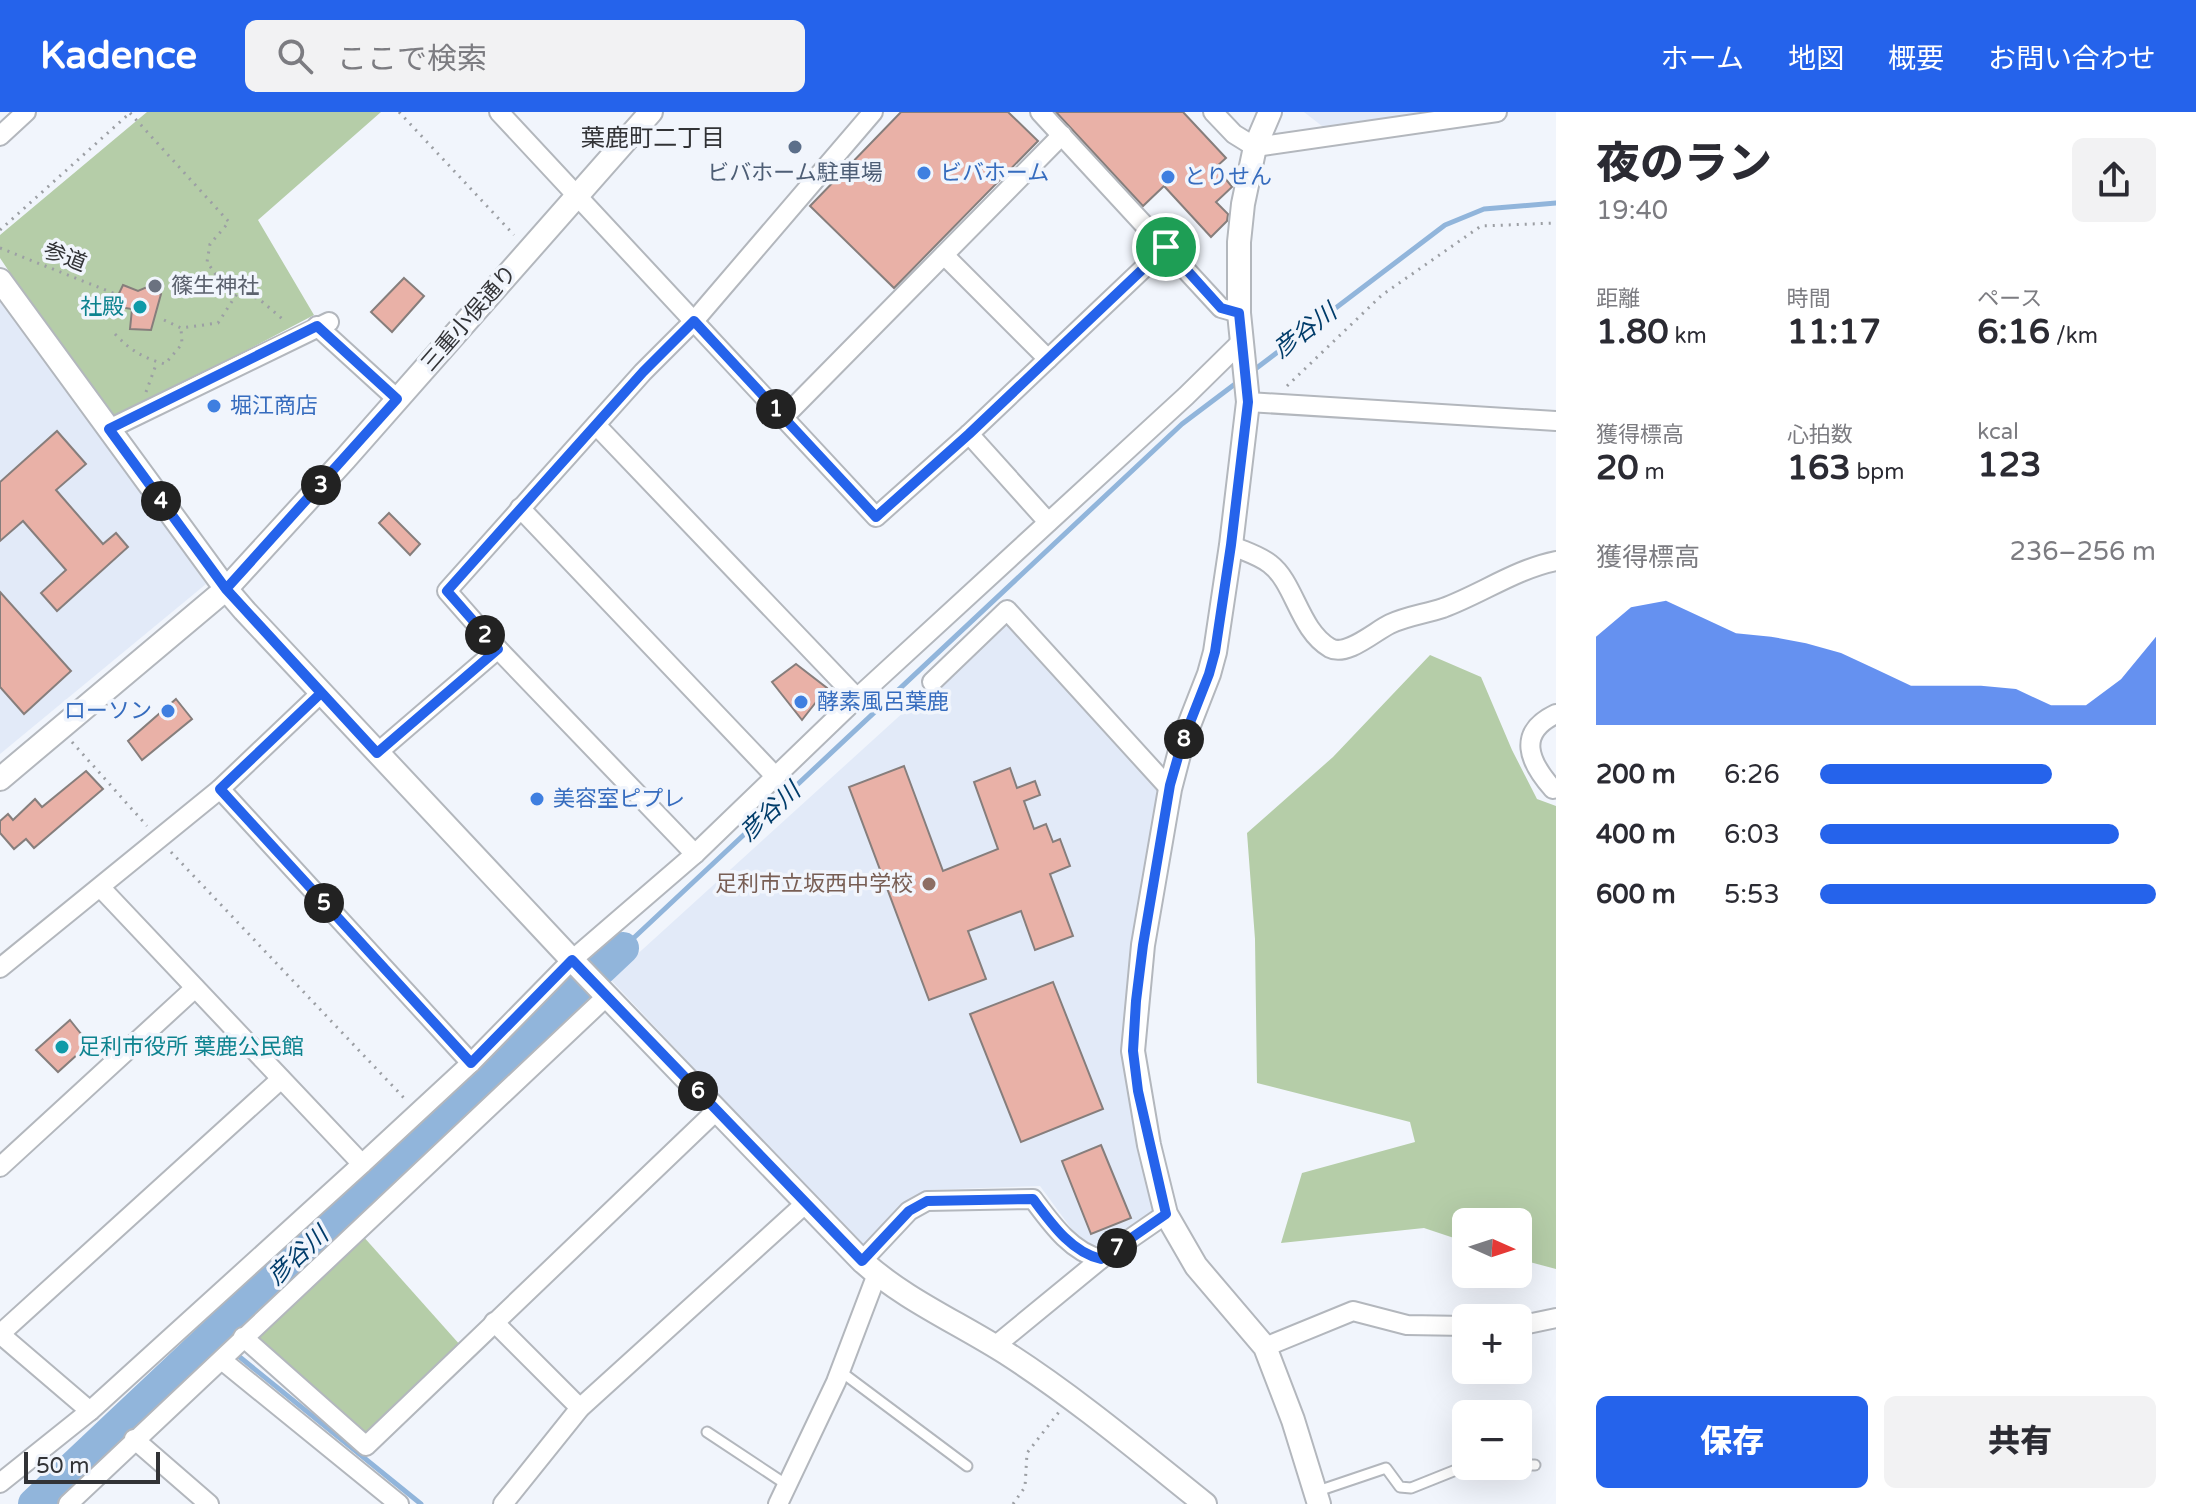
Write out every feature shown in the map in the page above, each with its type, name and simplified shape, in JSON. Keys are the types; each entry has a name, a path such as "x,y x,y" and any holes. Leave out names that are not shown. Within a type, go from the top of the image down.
{"street":[{"path":"0,136 26,112"},
{"path":"499,112 876,517 969,434 1166,247"},
{"name":"三重小俣通り","path":"0,779 226,589 651,112"},
{"path":"695,854 498,649 447,591 643,372 694,321 873,112"},
{"path":"1040,112 1221,308 1239,313"},
{"path":"1213,112 1234,134 1255,147 1497,112"},
{"path":"1270,112 1255,147 1239,242 1241,350 1255,399 1215,652 1182,743 1170,789 1143,945 1133,1051 1149,1145 1166,1214 1196,1266 1265,1347 1293,1420 1317,1498"},
{"path":"784,417 1062,135"},
{"path":"944,255 1048,359"},
{"path":"0,280 226,589 576,964 869,1267 889,1284 995,1346 1075,1400 1205,1504"},
{"path":"109,429 316,327 397,399"},
{"path":"0,1483 90,1411 362,1164 695,854 857,698 1186,396 1241,350"},
{"path":"1255,399 1556,421"},
{"path":"596,425 857,698"},
{"path":"969,434 1048,522"},
{"path":"520,508 776,777"},
{"path":"1231,545 1269,563 1281,575 1297,610 1326,646 1336,650 1349,647 1412,615 1443,608 1537,565 1556,561"},
{"path":"932,682 1007,610 1170,789"},
{"path":"377,753 498,649"},
{"path":"0,968 220,789 321,693"},
{"path":"1553,789 1540,775 1529,751 1532,735 1542,721 1556,714"},
{"path":"220,789 471,1063"},
{"path":"101,888 362,1164"},
{"path":"0,1167 195,988"},
{"path":"68,1504 134,1439 223,1361 243,1337 602,991"},
{"path":"90,1411 0,1334 281,1079"},
{"path":"243,1337 366,1446 717,1110"},
{"path":"778,1504 840,1371 869,1267 909,1211 927,1201 1033,1199 1055,1229 1086,1256 1101,1259"},
{"path":"503,1504 580,1408 806,1203"},
{"path":"995,1346 1101,1259 1166,1214"},
{"path":"1265,1347 1353,1311 1407,1325 1452,1326"},
{"path":"1532,1323 1556,1318"},
{"path":"494,1322 580,1408"},
{"path":"223,1361 399,1504"},
{"path":"134,1439 209,1504"}],"lane":[{"path":"840,1371 967,1466"},
{"path":"707,1432 787,1485"},
{"path":"1317,1498 1386,1468 1400,1487 1411,1488 1452,1472"}],"path":[{"path":"0,230 131,112 229,222 210,244 207,262 219,279 238,292 259,299 274,314 316,327"},
{"path":"399,112 517,239"},
{"path":"1255,399 1382,295 1481,226 1556,223"},
{"name":"参道","path":"0,248 118,295"},
{"path":"164,320 181,328 218,323 238,292"},
{"path":"115,334 132,351 165,364 182,344 181,328"},
{"path":"69,740 417,1113"},
{"path":"1013,1504 1025,1487 1027,1453 1062,1409 1075,1400"}],"shaded area":[{"path":"1304,112 1446,112 1331,133"},
{"path":"0,295 206,584 0,754"},
{"name":"足利市立坂西中学校","path":"1005,620 1158,788 1128,980 1125,1059 1158,1212 1108,1246 1094,1246 1076,1235 1040,1186 925,1190 909,1199 862,1246 610,979"}],"green space":[{"path":"147,112 381,112 258,220 314,315 110,422 0,258 0,235"},
{"path":"1430,655 1481,677 1537,799 1556,806 1556,1269 1532,1263 1532,1208 1452,1208 1452,1237 1424,1228 1281,1243 1302,1173 1415,1142 1410,1122 1257,1083 1255,939 1247,833 1333,757"},
{"path":"362,1235 461,1346 365,1440 251,1338"}],"building":[{"name":"ビバホーム","path":"901,112 1008,112 1038,141 894,288 810,206"},
{"name":"とりせん","path":"1056,112 1183,112 1226,158 1216,167 1232,187 1216,202 1228,214 1227,221 1211,237 1164,186 1143,206"},
{"path":"404,278 424,296 392,332 371,312"},
{"name":"社殿","path":"123,285 138,291 147,287 161,294 151,330 130,329 132,309 113,306"},
{"path":"57,431 86,464 56,490 103,544 116,533 128,547 57,611 41,593 66,570 23,521 0,541 0,482"},
{"path":"389,513 420,544 410,555 379,523"},
{"path":"0,592 71,671 24,714 0,687"},
{"path":"796,664 827,688 802,720 772,682"},
{"path":"176,699 192,719 142,760 128,741"},
{"path":"904,766 943,871 998,849 974,782 1010,768 1017,788 1035,781 1040,795 1024,801 1034,829 1046,824 1053,842 1060,839 1070,866 1050,874 1073,936 1035,950 1021,911 968,931 986,979 929,1000 849,787"},
{"path":"86,771 103,789 34,848 26,839 14,849 0,833 0,821 8,814 13,820 35,799 42,807"},
{"path":"1053,982 1103,1109 1021,1142 970,1014"},
{"name":"足利市役所 葉鹿公民館","path":"70,1020 89,1044 58,1072 36,1050"},
{"path":"1101,1145 1131,1218 1091,1234 1062,1161"}],"waterway":[{"name":"彦谷川","path":"1250,373 1445,225 1484,209 1556,203"},
{"name":"彦谷川","path":"623,948 1182,424 1239,381"},
{"name":"彦谷川","path":"34,1504 623,948"},
{"path":"213,1335 228,1347"},
{"path":"236,1354 421,1504"}],"place":[{"name":"ビバホーム駐車場","path":"795,147"},
{"name":"ビバホーム","path":"924,173"},
{"name":"とりせん","path":"1168,177"},
{"name":"篠生神社","path":"155,286"},
{"name":"社殿","path":"140,307"},
{"name":"堀江商店","path":"214,406"},
{"name":"酵素風呂葉鹿","path":"801,702"},
{"name":"ローソン","path":"168,711"},
{"name":"美容室ピプレ","path":"537,799"},
{"name":"足利市立坂西中学校","path":"929,884"},
{"name":"足利市役所 葉鹿公民館","path":"62,1047"}],"district":[{"name":"葉鹿町二丁目","path":"653,138"}],"route":[{"path":"1166,247 969,434 876,517 694,321 643,372 447,591 498,649 377,753 226,589 397,399 317,326 109,429 226,589 321,693 220,789 471,1063 572,960 862,1261 909,1211 927,1201 1033,1199 1055,1229 1086,1256 1101,1259 1166,1214 1138,1091 1133,1051 1136,1001 1170,785 1215,652 1248,402 1239,313 1221,308 1166,247"}]}
